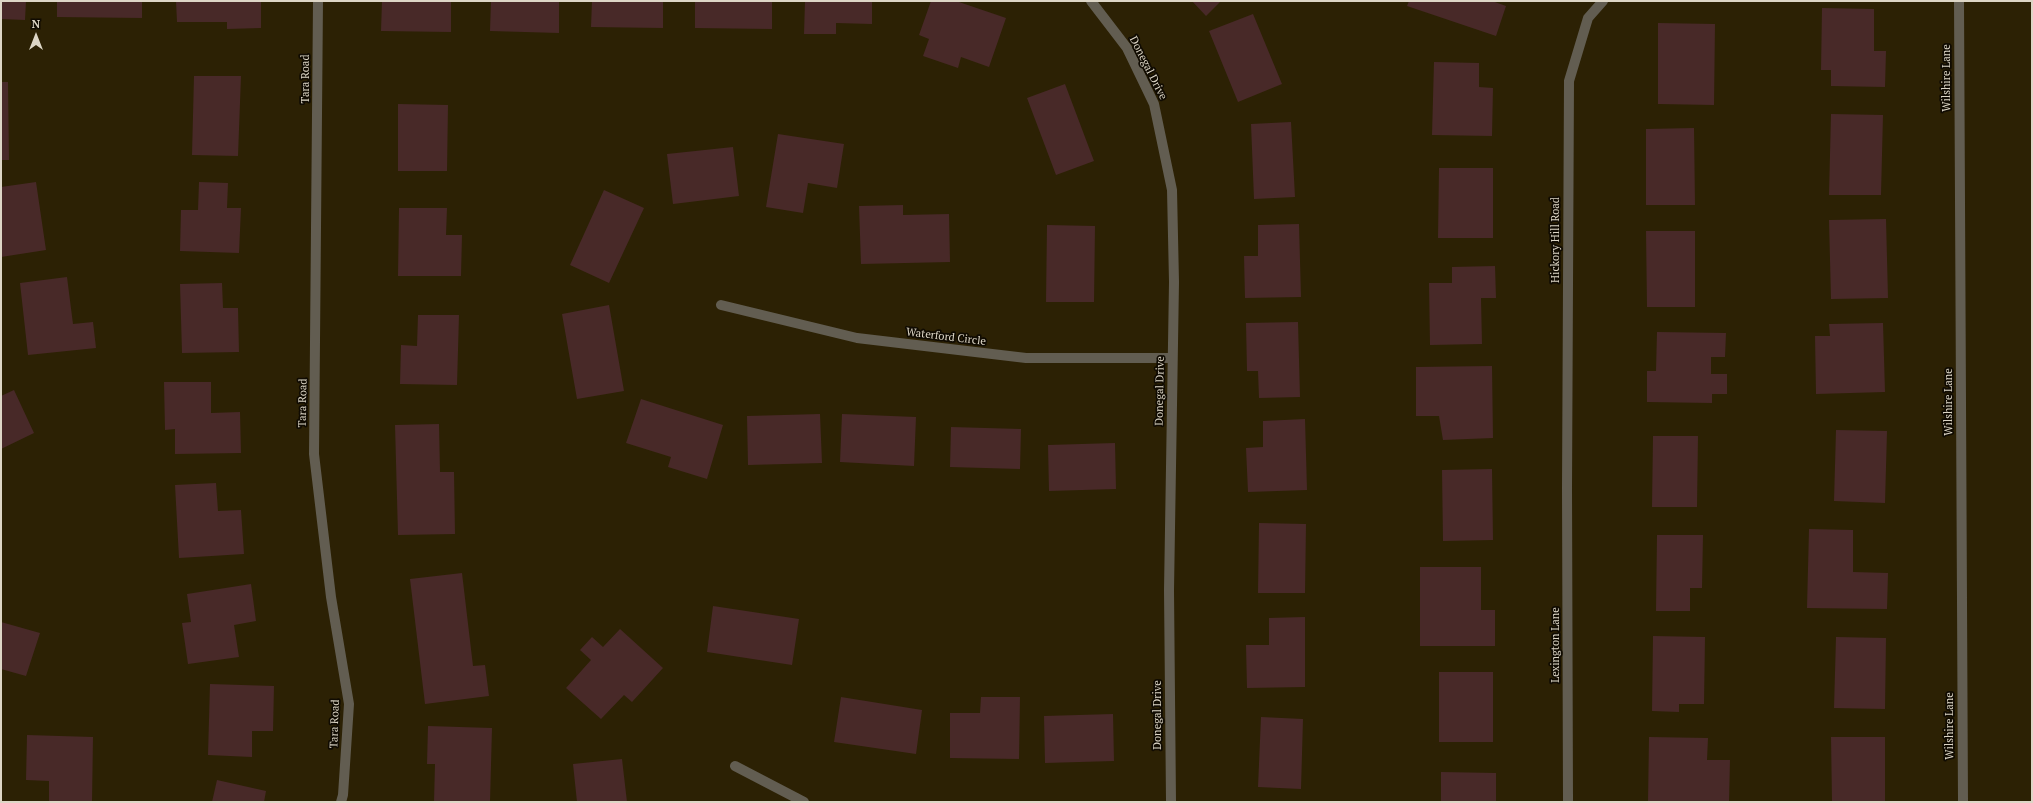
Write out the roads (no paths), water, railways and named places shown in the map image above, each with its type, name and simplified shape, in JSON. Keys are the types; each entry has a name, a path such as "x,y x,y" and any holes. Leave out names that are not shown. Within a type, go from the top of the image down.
{"street":[{"name":"Tara Road","path":"318,1 314,454 331,597 349,704 343,795 341,802"},
{"name":"Donegal Drive","path":"1091,1 1127,48 1154,104 1172,190 1172,358 1169,590 1171,802"},
{"name":"Hickory Hill Road","path":"1567,488 1569,81 1588,18 1603,1"},
{"name":"Wilshire Lane","path":"1959,1 1963,802"},
{"name":"Waterford Circle","path":"721,305 857,338 1026,358 1172,358"},
{"name":"Lexington Lane","path":"1567,488 1568,802"},
{"path":"735,766 804,802"}]}
